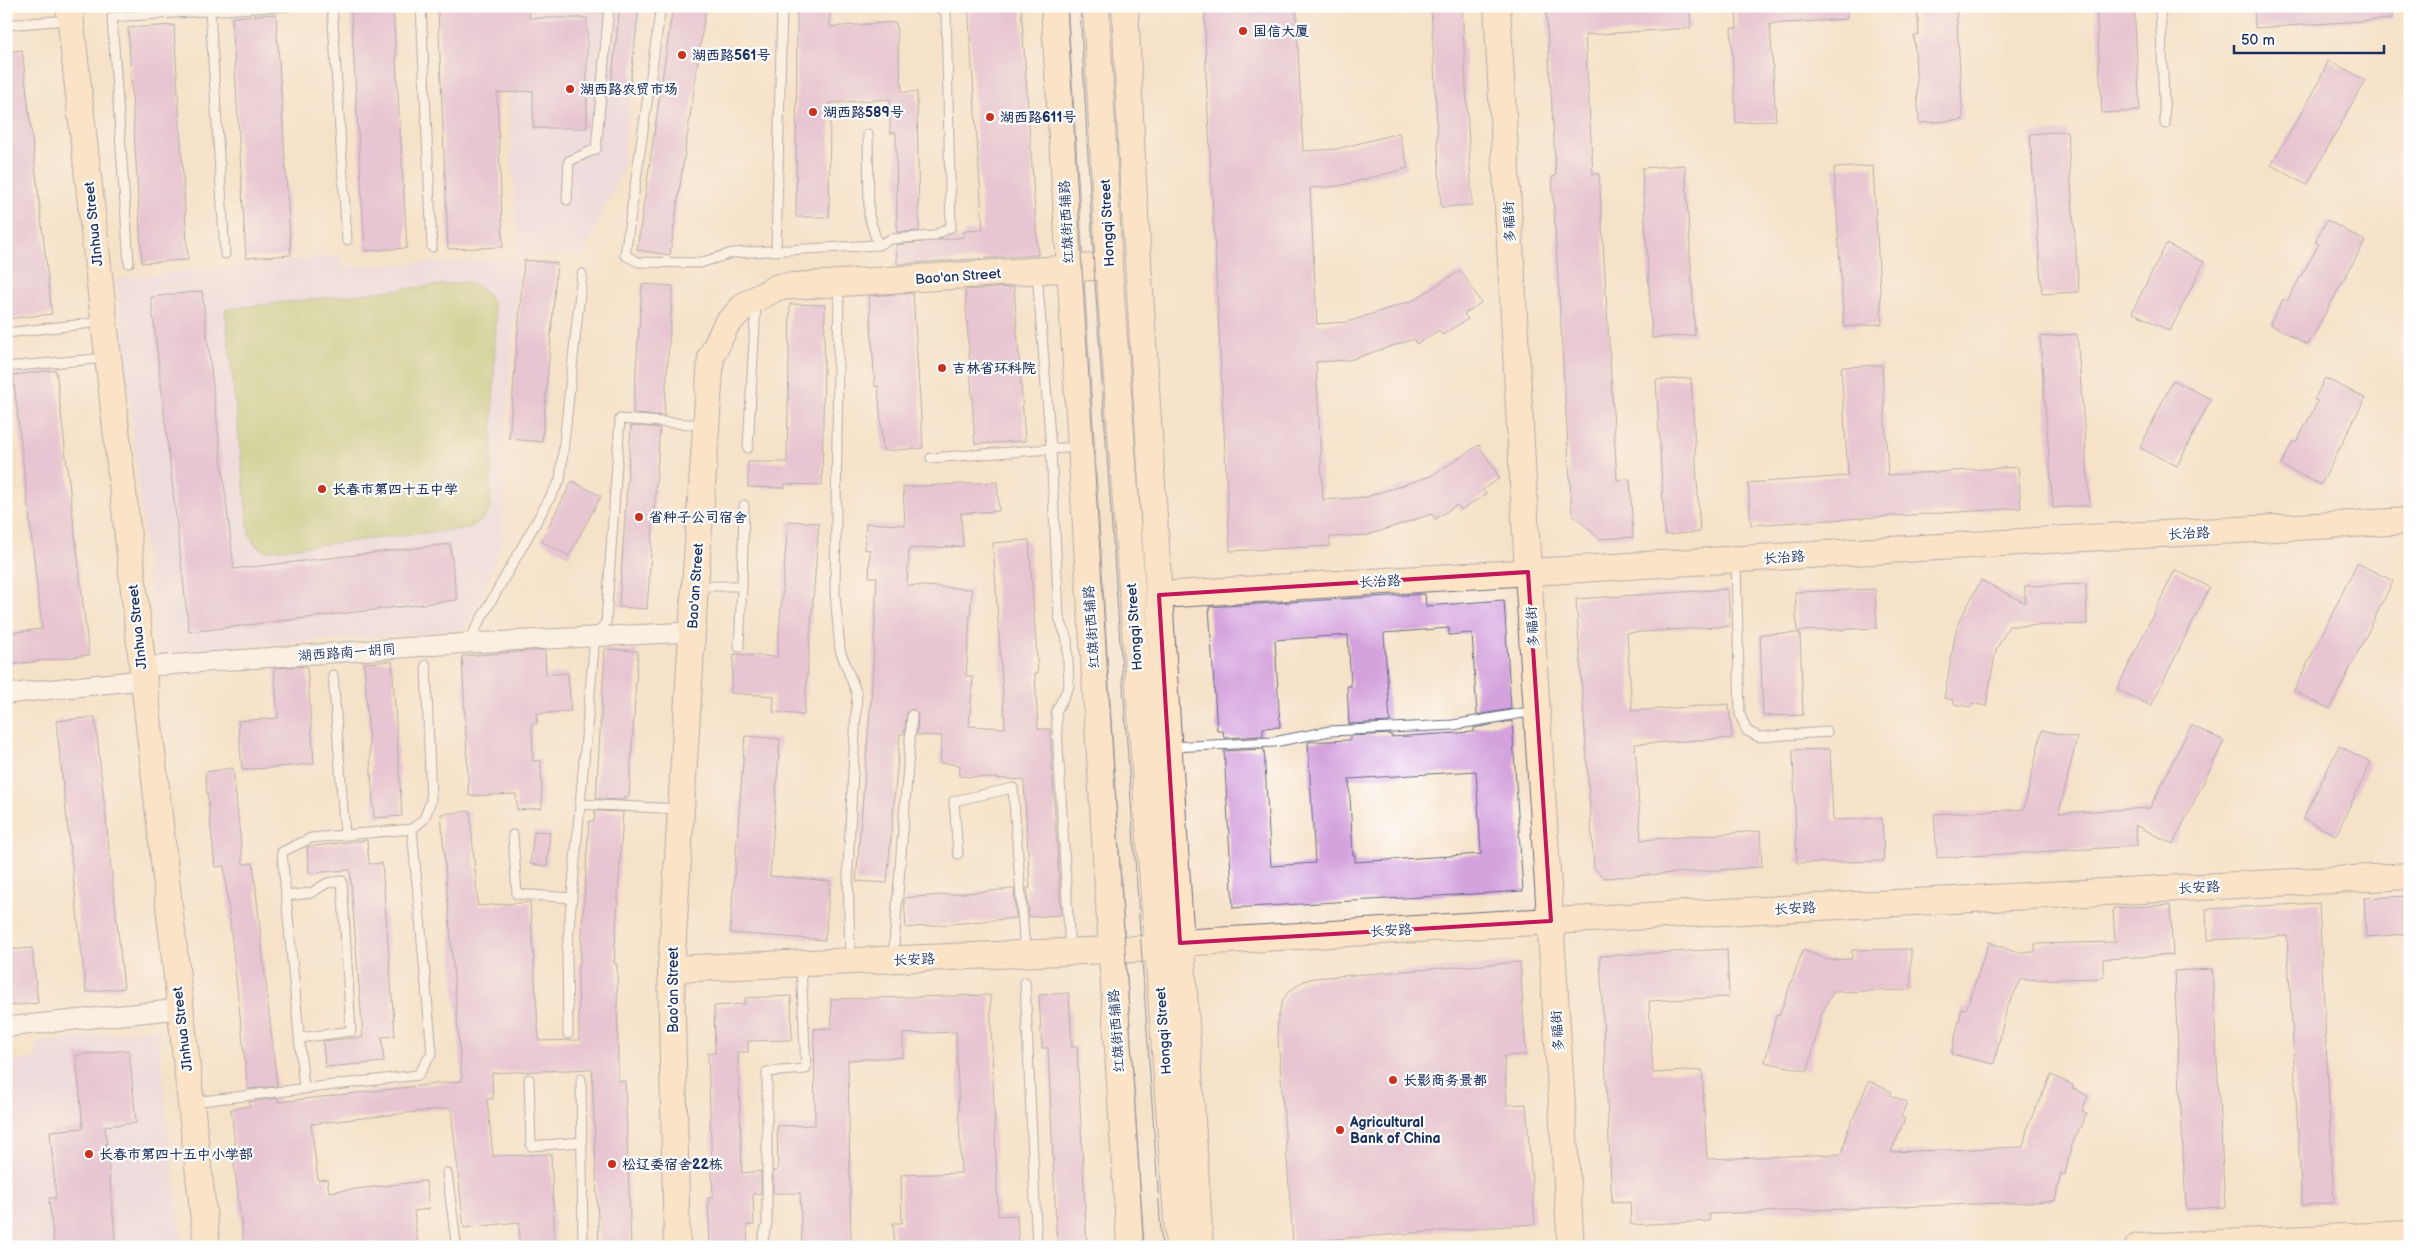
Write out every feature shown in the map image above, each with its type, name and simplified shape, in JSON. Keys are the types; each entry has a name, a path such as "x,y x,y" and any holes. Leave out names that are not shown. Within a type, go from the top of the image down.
{"street":[{"name":"红旗街西辅路","path":"1054,6 1130,1247"},
{"name":"Hongqi Street","path":"1096,6 1109,266 1169,945 1200,1247"},
{"name":"Hongqi Street","path":"1125,6 1134,201 1168,748 1169,945 1179,1247"},
{"name":"多福街","path":"1497,6 1528,572 1571,1247"},
{"name":"JInhua Street","path":"70,13 207,1247"},
{"name":"Bao'an Street","path":"677,1247 672,969 694,586 706,425 712,357 726,325 746,304 778,287 1109,266"},
{"name":"长治路","path":"1159,595 2410,521"},
{"name":"湖西路南一胡同","path":"6,694 132,681 154,666 468,643 692,632"},
{"name":"长安路","path":"672,969 1111,951 1169,945 1551,921 2410,876"},
{"path":"6,1027 180,1008"},
{"path":"2138,1247 2290,1243 2410,1234"}],"lane":[{"path":"129,263 112,17 287,6"},
{"path":"332,6 347,240"},
{"path":"421,6 432,247"},
{"path":"553,6 609,7 596,149 569,161 567,200"},
{"path":"661,6 625,255 638,262 700,263 732,253 878,245 891,239 933,236 950,227 946,12 936,6"},
{"path":"776,251 782,6"},
{"path":"2160,6 2165,124"},
{"path":"210,11 225,254"},
{"path":"6,25 70,13"},
{"path":"868,134 869,216 878,245"},
{"path":"1037,271 1051,449 1059,617 1067,638 1070,686 1056,712 1070,952"},
{"path":"468,643 560,480 582,274"},
{"path":"839,283 835,593 840,650 856,694 848,867 850,962"},
{"path":"748,448 756,298"},
{"path":"6,333 104,322"},
{"path":"6,367 107,358"},
{"path":"568,1034 567,951 595,637 606,622 620,419 706,425"},
{"path":"931,458 1080,447"},
{"path":"739,647 744,505"},
{"path":"1736,560 1740,715 1747,731 1759,737 1827,732"},
{"path":"694,586 742,586"},
{"path":"304,1089 282,852 311,838 412,829 424,819 431,801 426,665"},
{"path":"333,675 345,835"},
{"path":"1168,748 1274,742 1330,732 1453,725 1537,710"},
{"path":"892,960 912,716"},
{"path":"958,854 954,801 1013,788 1025,954"},
{"path":"580,804 682,809"},
{"path":"191,1102 418,1075 432,1053 412,829"},
{"path":"513,835 517,894 572,898"},
{"path":"286,896 311,893 327,883 342,881 351,1031 300,1038"},
{"path":"761,1247 767,1224 767,1072 806,1069 800,964"},
{"path":"1025,982 1038,1247"},
{"path":"529,1079 532,1146 582,1142"},
{"path":"581,1079 583,1247"},
{"path":"447,1173 456,1242 459,1247"}],"highlighted area":[{"path":"1528,572 1551,921 1180,943 1159,595"}],"shaded area":[{"name":"湖西路农贸市场","path":"503,6 642,6 622,171 583,256 518,256"},
{"name":"长春市第四十五中学","path":"343,255 344,267 520,258 505,438 503,539 473,618 463,630 156,653 117,279"},
{"name":"长春市第四十五中小学部","path":"157,1028 182,1247 6,1247 6,1062 37,1058 36,1043"}],"green space":[{"path":"466,282 484,290 491,300 496,319 490,508 483,519 470,528 265,551 255,545 249,534 225,309"}],"building":[{"path":"529,6 529,18 587,18 587,128 533,128 533,91 497,93 503,247 448,249 438,9"},
{"path":"620,6 639,6 629,95 610,93"},
{"path":"673,6 706,6 670,255 637,250"},
{"path":"797,6 830,6 830,27 896,22 902,92 917,92 919,231 897,232 896,133 890,133 890,99 830,103 829,217 796,217"},
{"path":"968,6 1021,6 1038,255 897,264 896,245 964,237 964,231 983,230"},
{"path":"1207,6 1296,6 1303,151 1337,149 1399,133 1408,168 1339,186 1310,188 1317,324 1347,322 1412,301 1461,270 1481,303 1464,314 1468,319 1442,335 1439,330 1417,344 1414,339 1349,360 1316,362 1323,500 1366,497 1431,476 1479,445 1500,478 1483,489 1486,494 1461,510 1457,505 1435,519 1432,514 1368,535 1330,537 1330,546 1230,551 1206,73 1205,16"},
{"path":"1431,6 1462,6 1472,205 1441,207"},
{"path":"1546,6 1689,6 1691,28 1585,35 1593,174 1599,174 1617,480 1630,479 1633,537 1600,539 1572,514 1552,177 1556,176"},
{"path":"1736,6 1847,6 1847,19 1770,24 1776,120 1736,123 1731,28 1737,28"},
{"path":"1917,6 1956,6 1963,120 1919,123 1914,36 1919,35"},
{"path":"2096,6 2134,6 2140,111 2102,113"},
{"path":"2254,6 2392,6 2392,19 2255,28"},
{"path":"393,8 407,248 365,251 351,11"},
{"path":"276,14 291,255 246,258 232,17"},
{"path":"174,25 188,260 142,263 128,28"},
{"path":"22,50 52,314 6,319 6,52"},
{"path":"2329,60 2365,80 2307,185 2271,165 2320,81"},
{"path":"2067,131 2079,292 2042,294 2030,134"},
{"path":"1685,165 1695,335 1652,338 1642,168"},
{"path":"1873,166 1882,324 1844,327 1834,168"},
{"path":"2327,220 2365,241 2308,345 2270,324 2283,299 2287,301 2319,244 2315,242"},
{"path":"2166,244 2204,262 2170,331 2132,312"},
{"path":"524,260 557,263 542,442 509,439"},
{"path":"642,284 673,286 664,416 633,414"},
{"path":"1014,287 1025,441 975,444 965,290"},
{"path":"202,291 234,569 450,544 457,600 189,632 151,297"},
{"path":"913,293 923,448 883,451 878,386 875,387 869,296"},
{"path":"790,304 825,305 822,485 785,484 785,488 748,487 748,462 787,462"},
{"path":"2077,334 2090,505 2053,508 2040,337"},
{"path":"1882,365 1888,475 2018,467 2021,508 1751,525 1748,483 1848,476 1841,367"},
{"path":"56,370 89,655 6,665 6,633 42,629 13,375"},
{"path":"1691,378 1700,532 1665,535 1656,380"},
{"path":"2325,378 2365,398 2321,485 2281,465 2293,441 2296,443 2318,401 2314,400"},
{"path":"2173,380 2211,399 2177,466 2140,448"},
{"name":"省种子公司宿舍","path":"631,426 660,428 647,609 619,607"},
{"path":"572,481 601,496 569,556 541,541"},
{"path":"997,482 999,511 961,513 963,546 909,549 907,585 972,589 966,676 973,677 969,726 1005,728 993,543 1029,540 1038,673 1035,673 1038,729 1050,729 1061,915 1029,917 1027,888 1030,888 1024,780 959,776 960,765 940,763 942,736 917,735 918,715 913,709 907,712 904,734 900,734 887,883 856,881 872,687 877,577 869,577 870,550 864,549 866,523 905,525 903,487"},
{"path":"788,521 819,523 804,715 773,712 774,696 731,693 734,654 777,657"},
{"path":"2357,563 2393,581 2330,709 2294,691"},
{"path":"2175,570 2210,587 2151,706 2117,689"},
{"path":"1981,580 2025,603 2025,586 2086,584 2087,624 2009,626 1996,650 1986,706 1972,703 1971,707 1954,704 1954,700 1944,698 1957,625"},
{"path":"1728,589 1730,626 1627,633 1632,711 1729,704 1732,738 1635,744 1641,840 1760,831 1762,867 1604,878 1594,868 1576,599"},
{"path":"1875,589 1877,628 1797,631 1795,592"},
{"path":"1425,594 1426,606 1504,600 1511,709 1477,715 1472,633 1449,635 1449,628 1384,633 1390,722 1349,724 1347,686 1351,686 1348,635 1275,640 1280,727 1263,728 1263,736 1224,738 1223,731 1217,731 1209,607"},
{"path":"1800,633 1803,715 1763,716 1760,634"},
{"path":"605,649 638,651 629,797 624,796 624,800 596,799"},
{"path":"545,650 546,675 568,673 571,711 536,714 537,724 532,724 533,761 541,760 542,808 517,810 516,794 469,796 462,656"},
{"path":"392,661 402,816 374,818 364,663"},
{"path":"307,666 314,764 242,770 238,721 278,718 274,668"},
{"path":"95,717 124,988 86,992 56,721"},
{"path":"1512,721 1523,891 1233,908 1224,751 1264,749 1271,866 1315,863 1308,742 1350,740 1350,736 1391,734 1391,737 1474,732 1474,728","holes":["1476,771 1481,854 1355,862 1349,779"]},
{"path":"2191,725 2224,741 2173,844 2135,825 2137,846 1937,858 1934,814 2024,809 2042,730 2077,738 2059,813 2150,808"},
{"path":"745,736 780,739 770,876 830,881 825,940 730,933"},
{"path":"2339,746 2371,762 2336,835 2303,819"},
{"path":"1830,749 1833,820 1882,818 1884,861 1797,863 1793,750"},
{"path":"233,768 243,864 253,863 277,1086 248,1089 224,866 215,867 205,772"},
{"path":"470,811 478,906 530,902 539,1041 579,1040 578,964 580,964 589,821 594,821 595,811 623,812 614,964 617,964 618,1081 625,1081 631,1247 599,1247 592,1069 492,1073 493,1099 487,1099 493,1156 551,1154 555,1247 519,1247 519,1222 464,1228 451,1108 311,1124 318,1180 327,1179 329,1192 426,1181 429,1209 414,1211 418,1247 379,1247 378,1243 348,1247 244,1247 233,1153 236,1153 231,1109 250,1106 249,1102 278,1098 278,1102 462,1081 441,814"},
{"path":"534,831 550,832 547,866 530,864"},
{"path":"367,840 369,864 382,863 395,1036 382,1037 384,1062 325,1067 323,1041 363,1037 350,870 309,873 307,847"},
{"path":"1014,889 1016,918 906,928 904,898"},
{"path":"2410,896 2410,934 2366,937 2364,898"},
{"path":"2319,903 2334,1203 2302,1205 2287,936 2207,940 2206,909"},
{"path":"2170,905 2173,955 2103,959 2103,978 2021,980 2007,1007 1994,1064 1951,1054 1962,1008 1966,1009 1989,942 2015,952 2035,952 2035,944 2115,942 2113,908"},
{"path":"32,948 38,1003 6,1006 6,950"},
{"path":"1727,949 1729,997 1649,1001 1653,1073 1702,1070 1707,1159 1842,1154 1847,1132 1869,1081 1892,1092 1890,1095 1907,1102 1901,1117 1905,1119 1891,1152 2023,1147 2028,1125 2051,1075 2073,1085 2072,1088 2088,1096 2082,1111 2087,1113 2071,1147 2065,1175 2061,1173 2055,1201 1709,1214 1710,1221 1631,1225 1630,1202 1612,1203 1600,956"},
{"path":"1911,949 1911,990 1833,992 1821,1015 1808,1071 1765,1062 1776,1015 1779,1016 1803,950 1828,960 1852,959 1852,950"},
{"name":"长影商务景都","path":"1520,962 1526,1055 1504,1056 1507,1105 1526,1104 1535,1224 1293,1242 1277,1023 1282,1002 1288,992 1304,981 1314,978"},
{"path":"2212,969 2225,1207 2186,1209 2174,971"},
{"path":"1069,993 1072,1047 1077,1046 1087,1247 1057,1247 1048,1048 1042,1048 1039,995"},
{"path":"990,995 998,1216 1017,1215 1019,1247 981,1247 981,1242 895,1247 893,1223 902,1223 901,1175 961,1173 956,1032 903,1034 903,1057 848,1060 851,1247 802,1247 800,1193 773,1193 773,1171 778,1170 777,1126 815,1125 814,1029 832,1028 831,999"},
{"path":"791,996 792,1040 748,1041 748,1052 738,1052 742,1173 761,1171 761,1193 753,1194 754,1225 747,1225 748,1247 710,1247 708,1198 713,1198 708,1053 715,1053 714,1006 745,1004 745,998"},
{"path":"129,1050 136,1123 105,1126 116,1247 54,1247 49,1198 56,1198 50,1131 83,1128 76,1055"}],"tram line":[{"path":"1067,6 1144,1247"},
{"path":"1080,6 1094,268 1162,1247"}],"place":[{"name":"国信大厦","path":"1243,31"},
{"name":"湖西路561号","path":"682,55"},
{"name":"湖西路农贸市场","path":"570,89"},
{"name":"湖西路589号","path":"813,112"},
{"name":"湖西路611号","path":"990,117"},
{"name":"吉林省环科院","path":"942,368"},
{"name":"长春市第四十五中学","path":"322,489"},
{"name":"省种子公司宿舍","path":"639,517"},
{"name":"长影商务景都","path":"1393,1080"},
{"name":"Agricultural Bank of China","path":"1340,1130"},
{"name":"长春市第四十五中小学部","path":"89,1154"},
{"name":"松辽委宿舍22栋","path":"612,1164"}]}
